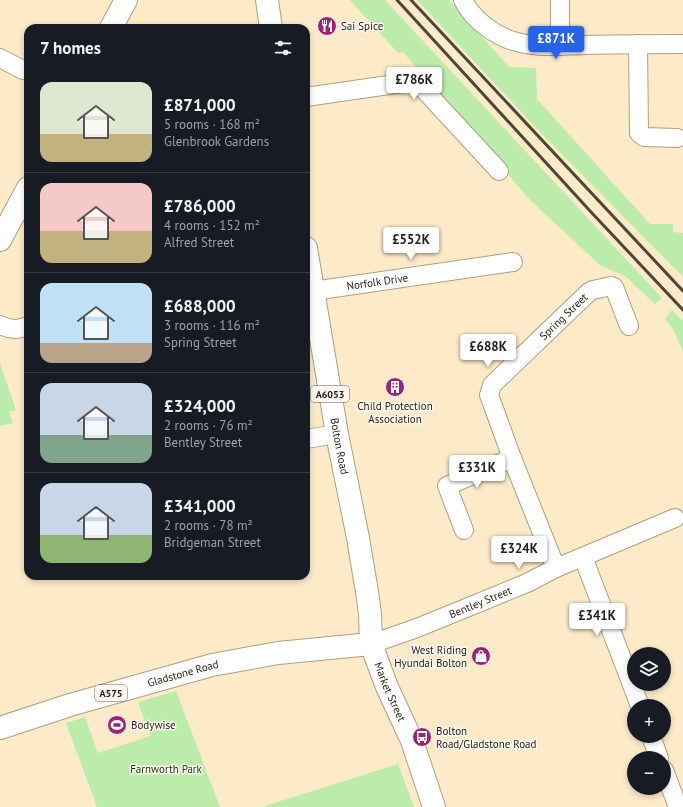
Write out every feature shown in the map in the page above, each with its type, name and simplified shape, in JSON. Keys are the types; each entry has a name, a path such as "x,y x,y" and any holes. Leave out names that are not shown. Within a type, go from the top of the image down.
{"main road":[{"path":"267,0 270,24"},
{"path":"113,24 122,1"},
{"path":"0,240 24,195"},
{"name":"Bolton Road","path":"310,273 337,434 358,538 367,592 370,614 371,644"},
{"name":"Gladstone Road","path":"0,728 78,703 212,665 278,653 371,644"},
{"name":"Market Street","path":"371,644 387,687 409,734 434,807"}],"street":[{"path":"463,0 470,12 479,22 506,38 516,42 560,46 683,44"},
{"path":"560,0 560,46"},
{"path":"638,44 639,133 644,137 677,138"},
{"path":"0,58 22,70"},
{"path":"310,96 416,81 499,171"},
{"name":"Norfolk Drive","path":"313,291 513,262"},
{"name":"Spring Street","path":"556,568 512,458 489,395 492,385 542,336 593,290 611,286 614,287 629,326"},
{"path":"0,325 17,330 24,327"},
{"path":"310,438 337,434"},
{"path":"464,530 447,486 512,458"},
{"name":"Bentley Street","path":"371,644 416,628 527,583 556,568 675,518"},
{"path":"583,557 637,699"},
{"path":"671,788 678,807"}],"green space":[{"path":"350,0 385,0 662,298 655,304 625,276 601,266 531,201 403,52 398,53"},
{"path":"417,0 449,0 509,67 536,68 537,99 650,224 673,224 673,232 683,233 683,277 537,129"},
{"path":"672,310 683,321 683,352 673,329 665,319"},
{"path":"0,363 16,410 9,412 13,423 0,426"},
{"name":"Farnworth Park","path":"176,691 220,807 97,807 66,723 85,717 98,753 150,736 138,702"},
{"path":"398,764 414,807 262,807"}],"railway":[{"path":"397,0 683,310"},
{"path":"411,0 683,291"}],"place":[{"name":"Sai Spice","path":"327,26"},
{"name":"Child Protection Association","path":"395,387"},
{"name":"West Riding Hyundai Bolton","path":"481,656"},
{"name":"Bodywise","path":"117,725"},
{"name":"Bolton Road/Gladstone Road","path":"422,737"}]}
